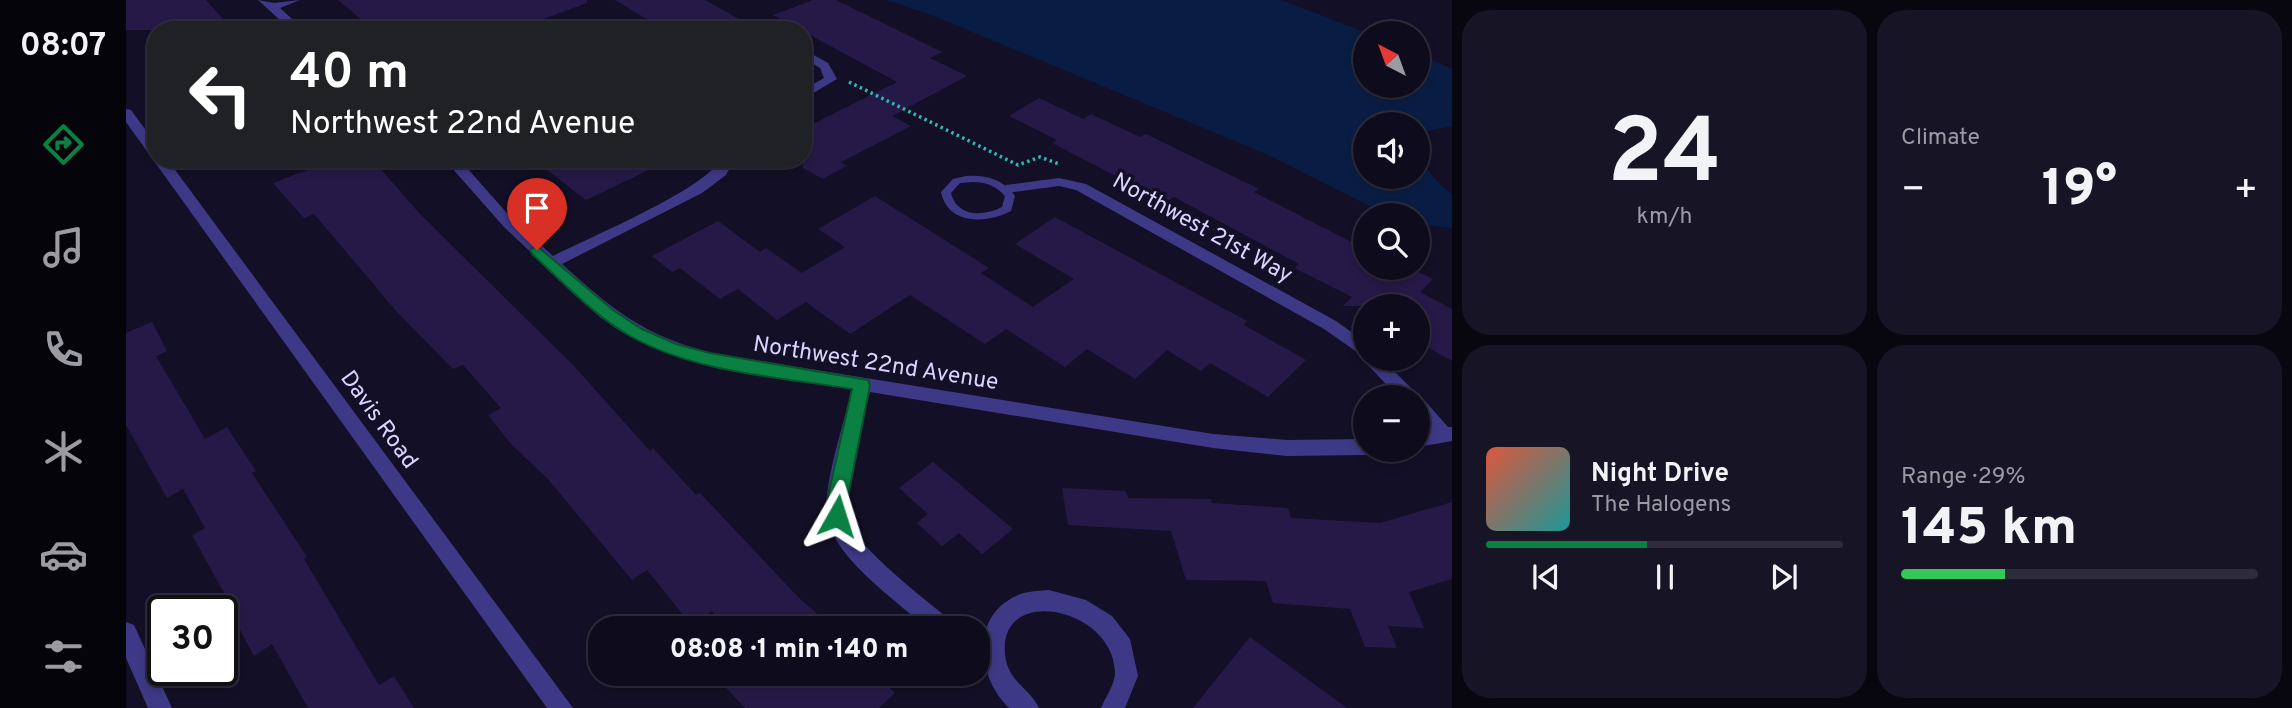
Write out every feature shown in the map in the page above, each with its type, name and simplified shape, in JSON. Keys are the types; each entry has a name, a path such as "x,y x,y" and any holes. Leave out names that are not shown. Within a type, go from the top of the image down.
{"street":[{"path":"267,4 294,0"},
{"path":"267,4 287,21"},
{"path":"812,58 830,71 831,79 812,90"},
{"path":"126,113 147,142"},
{"name":"Davis Road","path":"167,168 561,708"},
{"name":"Northwest 22nd Avenue","path":"459,168 509,224 607,314 671,348 710,359 1213,441 1287,448 1353,447"},
{"path":"551,263 698,190 723,168"},
{"name":"Northwest 21st Way","path":"1006,189 1059,182 1081,187 1330,325 1353,343"},
{"path":"1384,371 1397,385"},
{"path":"862,385 837,496 837,516 844,536 858,553 929,616"},
{"path":"1430,418 1449,435"},
{"path":"1430,438 1449,435"},
{"path":"990,646 999,625 1009,612 1039,599 1075,604 1107,626 1122,650 1127,677 1124,693 1114,708"},
{"path":"126,632 160,708"},
{"path":"990,660 1009,692 1027,708"}],"lane":[{"path":"966,179 988,180 1006,189 1011,203 1007,209 990,217 958,211 946,199 950,186 966,179"}],"path":[{"path":"831,79 860,86 1018,165 1041,157 1050,159 1068,168 1081,187"}],"water":[{"path":"887,0 1281,0 1353,28 1353,98 1430,98 1430,59 1452,69 1452,126 1430,131 1430,112 1353,112 1353,189 1430,189 1430,172 1452,194 1452,228 1430,225 1430,203 1364,203 1273,157 934,16"}],"building":[{"path":"126,0 206,0 225,21 147,21 147,30 126,30"},
{"path":"338,0 587,0 587,3 538,21 363,21"},
{"path":"615,0 705,0 743,21 650,21"},
{"path":"813,0 836,0 942,52 930,58 967,76 892,116 911,126 841,162 846,166 823,179 803,168 812,168 812,124 897,82 812,36 812,21 784,21 773,15"},
{"path":"1039,98 1083,119 1091,114 1140,137 1146,134 1259,189 1254,192 1353,243 1353,280 1433,279 1420,292 1424,294 1353,294 1353,306 1343,306 1352,297 1294,268 1299,264 1174,197 1166,202 1052,143 1057,140 1009,116"},
{"path":"312,168 380,168 420,214 574,366 650,451 653,448 696,495 700,493 800,599 820,616 716,616 712,611 705,616 684,616 647,570 632,580 548,479 511,444 488,415 501,408 463,365 453,369 397,312 314,214 304,218 273,183"},
{"path":"545,168 653,168 586,200"},
{"path":"875,196 989,268 981,273 1033,307 1074,279 1015,244 1055,217 1247,321 1244,325 1306,360 1268,397 1210,363 1201,371 1167,350 1135,379 1087,349 1065,367 1006,329 985,344 910,295 850,334 806,302 777,320 738,289 720,299 680,268 672,272 652,256 718,221 760,252 766,248 802,273 845,247 818,229"},
{"path":"1430,297 1452,309 1452,361 1430,349"},
{"path":"152,322 167,351 156,356 205,439 227,427 256,471 252,473 307,557 304,559 379,685 394,676 414,708 308,708 272,644 254,656 238,626 238,595 225,595 192,535 205,528 183,489 167,498 126,425 126,333"},
{"path":"933,462 1013,529 982,554 959,533 942,546 917,523 928,514 899,488"},
{"path":"1062,488 1126,491 1128,498 1211,499 1212,503 1288,508 1291,518 1380,523 1452,502 1452,579 1409,592 1424,628 1388,626 1397,648 1365,647 1350,609 1273,603 1266,581 1186,580 1171,531 1068,525"},
{"path":"1250,637 1347,708 1193,708"},
{"path":"724,686 888,686 895,693 879,708 745,708"}],"route":[{"path":"537,250 607,314 671,348 710,359 862,385 837,496 837,516"}]}
